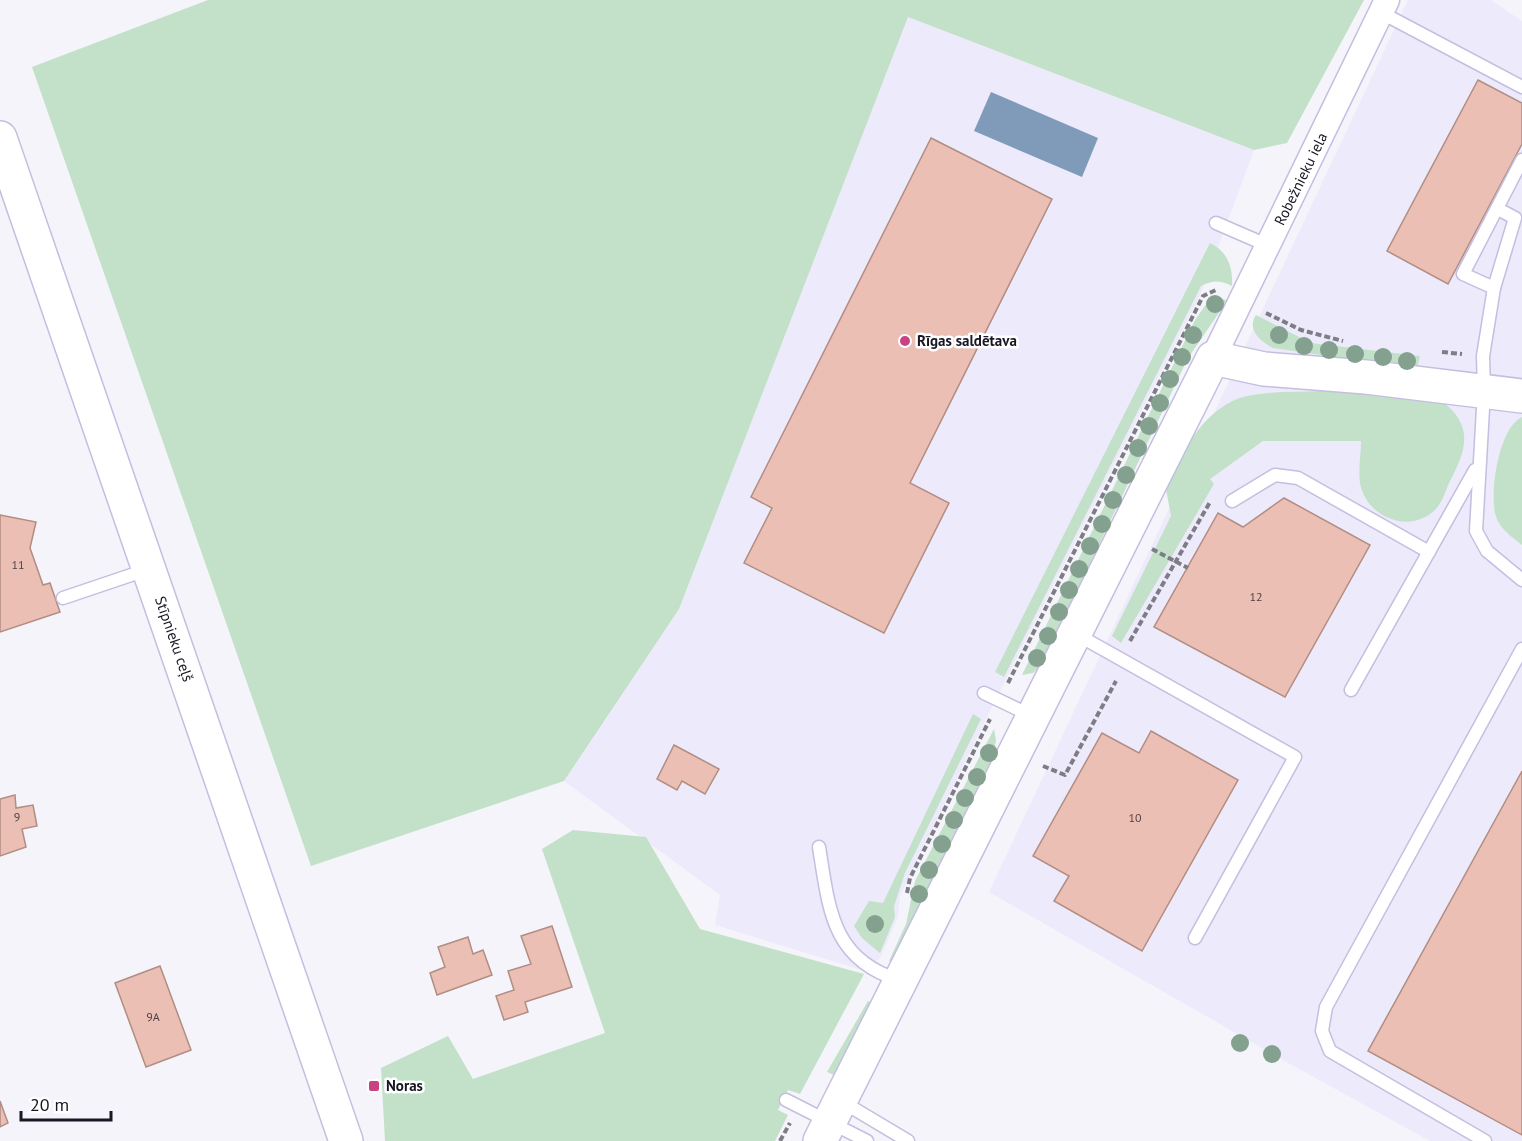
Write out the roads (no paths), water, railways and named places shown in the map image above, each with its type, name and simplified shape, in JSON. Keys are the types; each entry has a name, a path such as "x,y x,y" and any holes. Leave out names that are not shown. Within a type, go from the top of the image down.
{"street":[{"name":"Robežnieku iela","path":"1213,358 1384,6"},
{"name":"Stīpnieku ceļš","path":"0,138 150,568 345,1141"},
{"path":"830,1121 1213,358 1264,369 1366,377 1522,396"}],"lane":[{"path":"1384,6 1522,87"},
{"path":"1494,288 1463,274 1522,160"},
{"path":"1498,209 1515,218 1494,288 1483,356 1484,391 1476,531 1487,551 1522,580"},
{"path":"1216,223 1269,246"},
{"path":"1351,690 1478,466"},
{"path":"1232,501 1275,475 1298,478 1429,552"},
{"path":"63,598 150,568"},
{"path":"1075,633 1295,757 1195,938"},
{"path":"1485,1141 1330,1051 1322,1031 1326,1007 1522,649"},
{"path":"984,693 1033,716"},
{"path":"819,847 830,912 850,953 877,974 900,981"},
{"path":"786,1100 867,1141"},
{"path":"830,1121 908,1141"}],"water":[{"path":"991,92 1098,138 1082,177 974,131"}],"place":[{"name":"Rīgas saldētava","path":"905,341"},
{"name":"Noras","path":"374,1086"}]}
